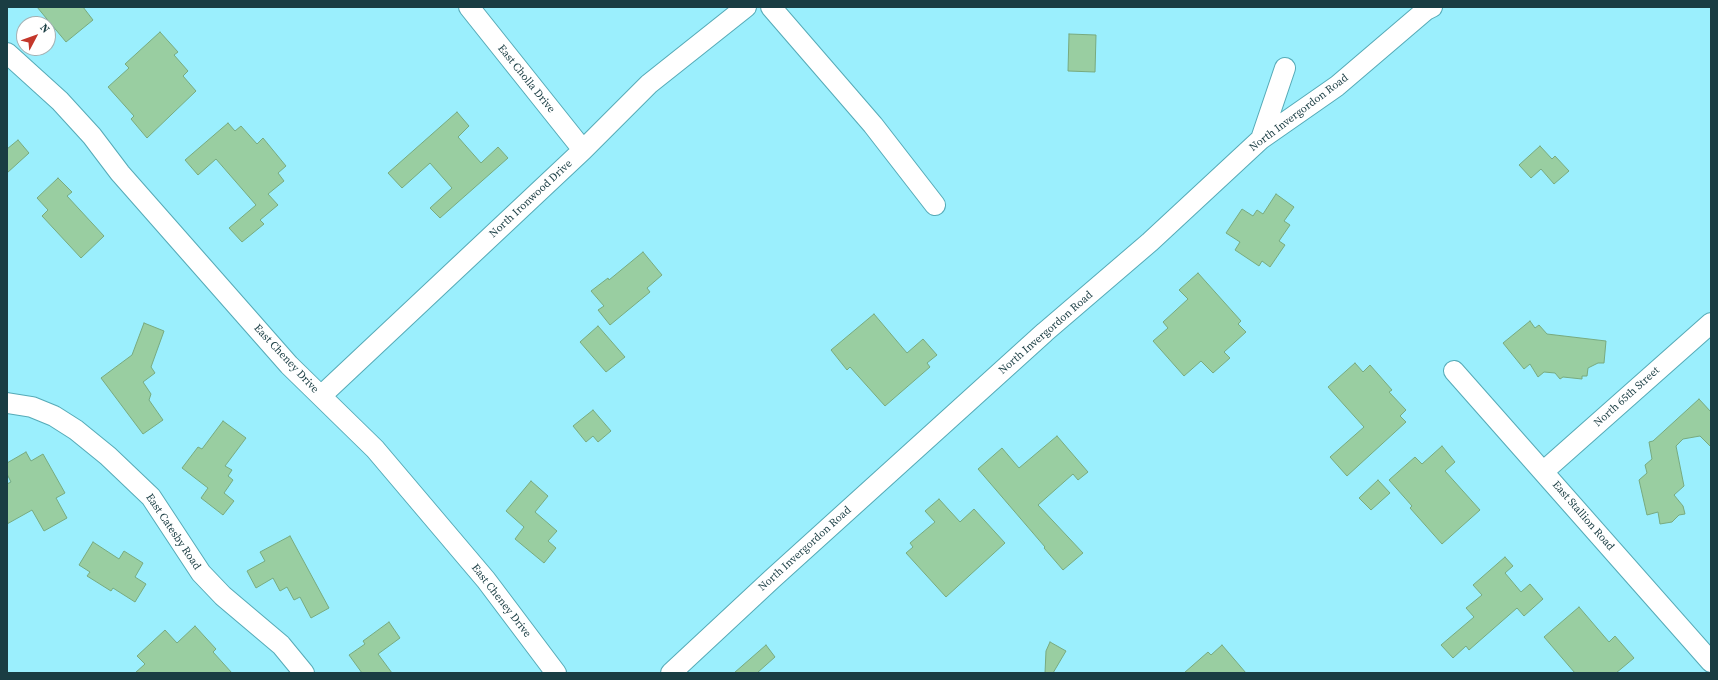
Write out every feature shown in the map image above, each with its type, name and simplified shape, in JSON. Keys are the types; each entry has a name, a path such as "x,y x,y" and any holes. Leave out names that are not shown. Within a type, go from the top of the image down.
{"street":[{"name":"East Cholla Drive","path":"469,7 583,150"},
{"name":"North Ironwood Drive","path":"321,396 583,150 650,84 746,7"},
{"path":"771,7 873,125 935,205"},
{"name":"North Invergordon Road","path":"672,673 779,573 1045,332 1150,242 1261,139 1337,86 1426,10 1432,7"},
{"name":"East Cheney Drive","path":"7,53 60,101 91,134 120,173 289,365 375,449 486,580 556,673"},
{"path":"1261,139 1285,68"},
{"name":"North 65th Street","path":"1544,471 1711,323"},
{"name":"East Stallion Road","path":"1454,371 1544,471 1711,662"},
{"name":"East Catesby Road","path":"7,403 32,407 54,416 76,430 108,456 151,497 201,573 223,596 281,645 304,673"}],"building":[{"path":"37,7 83,7 93,20 66,42 56,30 56,16 44,16"},
{"path":"160,32 178,52 174,55 188,71 183,76 196,91 147,138 131,119 134,116 108,87 129,68 125,64"},
{"path":"1069,34 1096,35 1095,72 1068,71"},
{"path":"457,112 469,126 458,137 481,163 498,147 508,158 440,218 430,208 452,188 430,163 402,188 388,173"},
{"path":"228,123 235,131 241,126 257,144 263,138 286,166 278,173 284,181 268,194 278,205 260,220 264,224 242,242 229,228 256,205 216,159 198,175 185,160"},
{"path":"18,140 29,153 7,173 7,149"},
{"path":"1540,146 1552,159 1555,156 1569,171 1554,184 1541,169 1531,178 1519,165"},
{"path":"58,178 72,192 67,196 104,236 81,258 42,216 48,210 37,198"},
{"path":"1276,194 1294,207 1284,221 1290,225 1279,241 1285,245 1270,267 1262,261 1259,266 1235,250 1240,242 1226,233 1242,209 1253,216 1257,210 1263,214"},
{"path":"643,252 662,275 647,288 650,292 610,325 598,310 604,306 591,291 608,278 609,280"},
{"path":"1198,273 1241,321 1238,324 1246,332 1224,352 1230,358 1213,373 1201,361 1184,376 1153,341 1168,328 1163,322 1188,299 1179,290"},
{"path":"874,314 907,353 923,339 937,355 927,363 930,367 885,406 850,367 847,370 831,350"},
{"path":"1530,321 1535,328 1539,325 1547,334 1606,341 1604,363 1598,363 1588,368 1587,376 1582,376 1582,379 1563,377 1560,379 1555,373 1544,372 1538,377 1530,364 1524,369 1503,343"},
{"path":"144,323 164,331 151,367 155,373 143,382 151,394 149,400 163,420 143,434 101,378 132,355"},
{"path":"598,326 625,357 606,372 580,342"},
{"path":"1355,363 1363,372 1370,365 1392,390 1389,392 1406,410 1400,416 1406,422 1347,476 1330,457 1364,427 1328,387"},
{"path":"1699,399 1711,412 1711,447 1700,436 1683,439 1676,446 1684,486 1674,495 1683,506 1685,514 1679,515 1672,522 1660,524 1658,512 1647,515 1639,480 1647,473 1645,465 1652,459 1649,442 1653,441"},
{"path":"593,410 611,431 598,442 593,436 586,442 573,426"},
{"path":"223,421 246,438 225,466 232,470 228,476 233,480 224,493 234,501 223,515 201,498 208,488 182,468 198,447 202,449"},
{"path":"1057,436 1088,472 1078,480 1073,474 1038,505 1083,553 1063,570 978,469 1002,448 1019,468"},
{"path":"1442,446 1455,462 1445,471 1480,510 1442,544 1410,508 1412,506 1389,480 1415,457 1422,464"},
{"path":"26,452 31,461 43,454 65,493 56,498 67,518 44,531 32,510 7,524 7,484 11,482 7,474 7,463"},
{"path":"1378,480 1390,493 1371,510 1359,498"},
{"path":"531,481 548,496 535,512 557,531 548,541 556,548 544,563 515,539 524,527 506,511"},
{"path":"939,499 960,522 974,509 1005,543 946,597 906,553 913,547 910,543 935,522 925,511"},
{"path":"290,536 329,608 311,618 300,597 294,600 287,587 280,591 273,578 256,588 247,571 265,561 260,552"},
{"path":"93,542 119,559 124,551 143,563 135,577 146,584 135,602 113,588 111,591 87,576 90,572 79,565"},
{"path":"1505,557 1513,566 1505,573 1521,592 1530,584 1543,599 1524,616 1517,608 1469,650 1466,646 1453,658 1441,645 1474,617 1466,608 1482,595 1473,585"},
{"path":"1579,607 1609,642 1615,636 1634,658 1616,673 1575,673 1544,637"},
{"path":"389,622 400,638 378,654 392,673 362,673 349,655 365,644 363,641"},
{"path":"195,626 216,649 213,652 232,673 135,673 145,664 137,656 165,630 177,643"},
{"path":"1050,642 1066,651 1053,673 1045,673 1046,651"},
{"path":"766,645 775,657 757,673 734,673"},
{"path":"1222,645 1246,673 1184,673 1208,652 1211,655"}]}
